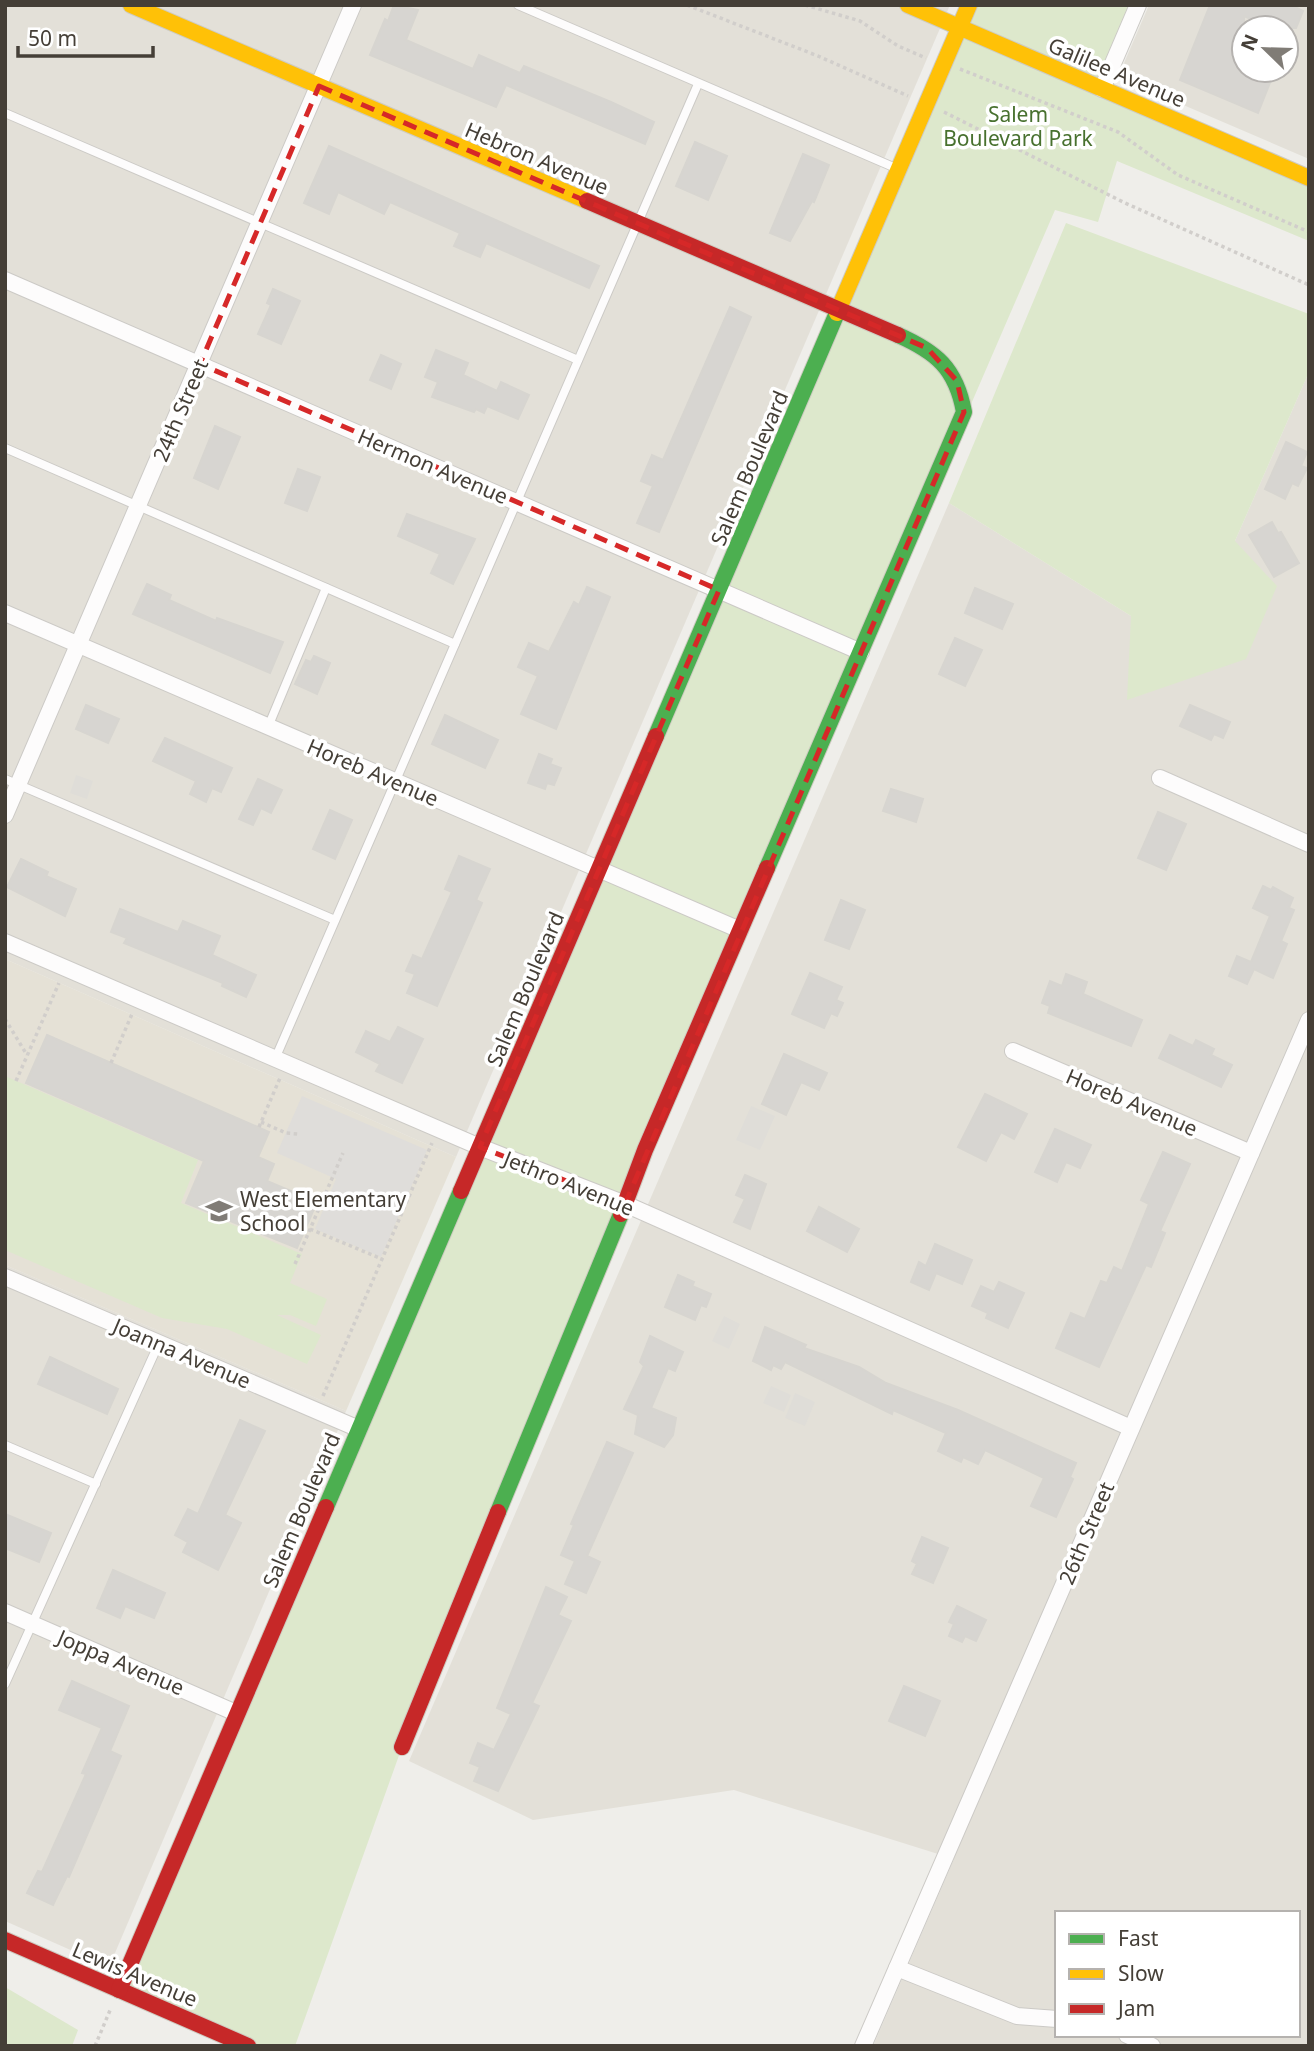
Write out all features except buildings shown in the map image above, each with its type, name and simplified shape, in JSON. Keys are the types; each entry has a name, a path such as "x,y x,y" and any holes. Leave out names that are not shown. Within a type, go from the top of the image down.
{"street":[{"name":"Hebron Avenue","path":"131,5 927,348 948,365 957,381 964,412 861,652"},
{"name":"24th Street","path":"5,815 12,782 79,645 353,5"},
{"name":"Galilee Avenue","path":"908,5 1309,178"},
{"name":"Salem Boulevard","path":"119,1990 970,5"},
{"path":"1102,89 1138,5"},
{"name":"Hermon Avenue","path":"5,280 861,652"},
{"name":"Horeb Avenue","path":"5,613 740,930"},
{"path":"401,1747 645,1150 861,652"},
{"path":"1160,778 1309,844"},
{"name":"Jethro Avenue","path":"5,942 480,1147 625,1204 1131,1428"},
{"name":"26th Street","path":"863,2046 1309,1020"},
{"name":"Horeb Avenue","path":"1013,1051 1251,1153"},
{"name":"Joanna Avenue","path":"5,1277 359,1429"},
{"name":"Joppa Avenue","path":"5,1612 236,1713"},
{"name":"Lewis Avenue","path":"5,1940 248,2046"},
{"path":"897,1968 1017,2016 1055,2020"},
{"path":"1132,2037 1152,2046"}],"lane":[{"path":"518,5 899,170"},
{"path":"281,1061 335,920 698,83"},
{"path":"5,113 578,360"},
{"path":"5,447 455,644"},
{"path":"268,727 326,587"},
{"path":"12,782 335,920"},
{"path":"5,1684 159,1343"},
{"path":"5,1445 96,1484"}],"path":[{"path":"687,5 818,56 913,98"},
{"path":"806,5 860,21 898,46 933,60"},
{"path":"964,70 1118,132 1178,175 1309,232"},
{"path":"943,112 1125,203 1309,285"},
{"path":"16,1081 66,968"},
{"path":"111,1063 138,1000"},
{"path":"5,1019 27,1055"},
{"path":"259,1128 281,1061"},
{"path":"261,1122 286,1133 298,1133"},
{"path":"317,1411 438,1129"},
{"path":"295,1264 343,1153"},
{"path":"323,1201 334,1206"},
{"path":"310,1229 382,1259"},
{"path":"95,2046 119,1990"}],"highlighted area":[{"path":"319,86 927,348 957,381 964,412 625,1204 480,1147 719,590 200,364"}],"shaded area":[{"path":"5,5 950,5 456,1157 5,959"},
{"path":"1149,5 1309,5 1309,159 1118,77"},
{"path":"1309,372 1309,2046 873,2046 954,1859 734,1790 533,1820 409,1761 949,503 1131,616 1235,541"},
{"path":"76,775 93,781 87,799 70,793"},
{"name":"West Elementary School","path":"5,959 456,1157 346,1411 5,1265"},
{"path":"302,1096 427,1150 381,1257 315,1229 336,1179 277,1153"},
{"path":"751,1106 775,1116 760,1150 736,1140"},
{"path":"5,1265 346,1411 109,1967 5,1921"},
{"path":"724,1316 740,1324 729,1349 712,1341"},
{"path":"771,1386 791,1395 784,1412 763,1403"},
{"path":"795,1393 815,1402 805,1426 785,1418"}],"green space":[{"name":"Salem Boulevard Park","path":"970,5 1138,5 1102,89 1309,178 1309,241 1117,161 1098,222 1055,210 625,1204 402,1747 295,2046 248,2046 119,1990"},
{"path":"1066,223 1309,314 1309,372 1235,541 1277,586 1246,659 1127,700 1131,616 949,503"},
{"path":"5,1076 198,1160 181,1203 302,1254 290,1283 327,1299 316,1326 290,1315 277,1315 321,1335 307,1364 227,1329 162,1318 5,1250"},
{"path":"5,1987 78,2030 72,2046 5,2046"}],"traffic: fast":[{"path":"656,736 837,313"},
{"path":"767,868 964,412 956,384 942,363 923,348 898,335"},
{"path":"326,1507 461,1191"},
{"path":"498,1512 621,1214"}],"traffic: slow":[{"path":"131,5 587,201"},
{"path":"908,5 1309,178"},
{"path":"837,313 969,5"}],"traffic: jam":[{"path":"587,201 898,335"},
{"path":"461,1191 656,736"},
{"path":"621,1214 645,1150 767,868"},
{"path":"119,1990 326,1507"},
{"path":"402,1747 498,1512"},
{"path":"5,1940 248,2046"}],"place":[{"name":"West Elementary School","path":"219,1211"}]}
